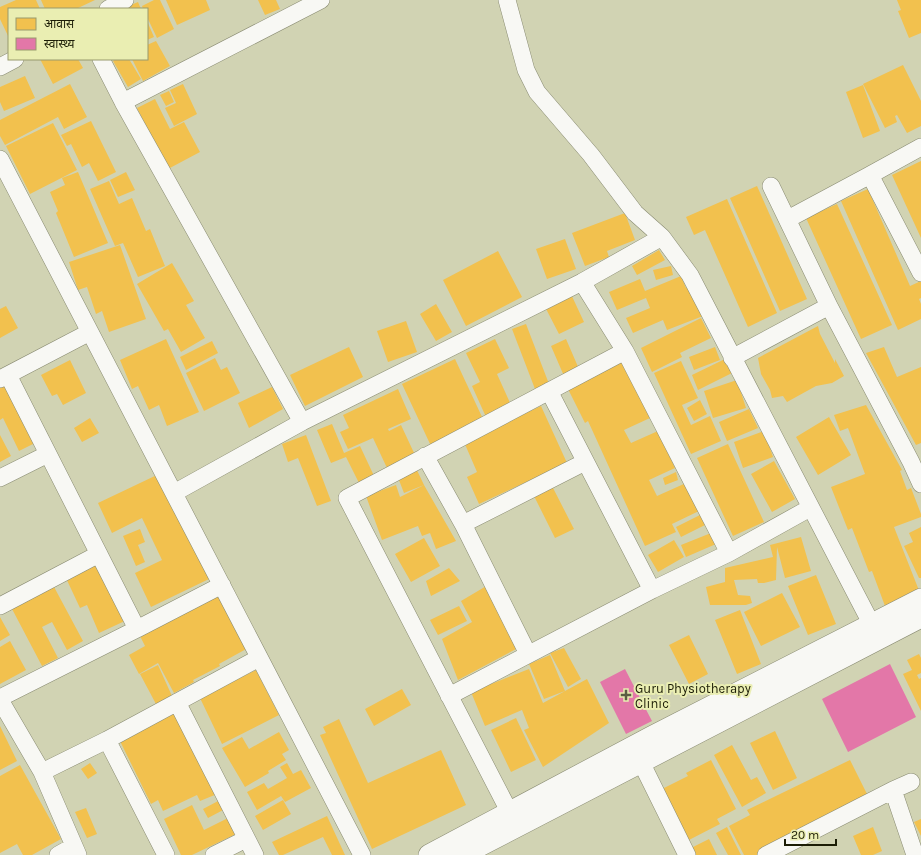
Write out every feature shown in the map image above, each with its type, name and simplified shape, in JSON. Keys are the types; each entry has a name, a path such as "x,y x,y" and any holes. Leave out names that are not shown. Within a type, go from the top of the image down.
{"street":[{"path":"110,8 125,0"},
{"path":"123,102 321,0"},
{"path":"508,0 526,70 537,92 591,155 635,213 662,237 690,274 732,358 872,625"},
{"path":"0,67 13,60"},
{"path":"102,60 123,102 302,422"},
{"path":"788,219 921,147"},
{"path":"0,159 362,855"},
{"path":"870,174 917,256 921,273"},
{"path":"771,186 829,306 916,459 921,484"},
{"path":"174,493 302,422 582,282 662,237"},
{"path":"582,282 625,351 729,553"},
{"path":"732,358 829,306"},
{"path":"90,332 4,377 48,454 138,629"},
{"path":"510,813 347,498 625,351"},
{"path":"549,391 652,590"},
{"path":"0,478 48,454"},
{"path":"424,456 463,524 528,654"},
{"path":"463,524 585,462"},
{"path":"449,696 652,590 729,553 810,508"},
{"path":"0,606 99,554"},
{"path":"58,855 76,850 42,772 0,699 222,585"},
{"path":"458,851 510,813 653,736 921,599"},
{"path":"429,855 458,851 641,762 921,617"},
{"path":"42,772 108,740 260,658"},
{"path":"177,702 254,855"},
{"path":"108,740 166,855"},
{"path":"641,762 687,855"},
{"path":"774,853 911,782"},
{"path":"893,790 915,855"},
{"path":"214,855 246,839"}],"building: आवास":[{"path":"16,0 36,0 40,8 8,8 8,36 0,19 0,7"},
{"path":"41,0 95,0 78,8 45,8"},
{"path":"154,0 160,0 174,29 157,38 148,19 148,8 143,8 142,6"},
{"path":"166,0 206,0 210,10 177,25"},
{"path":"258,0 276,0 280,9 265,15"},
{"path":"897,0 921,0 921,33 909,38 898,11 901,10"},
{"path":"138,2 141,8 124,8"},
{"path":"148,23 154,37 148,40"},
{"path":"156,41 170,66 143,81 132,60 148,60 148,45"},
{"path":"41,60 79,60 83,68 53,84"},
{"path":"130,60 141,79 128,87 113,61"},
{"path":"903,65 921,101 921,126 907,133 897,115 895,116 897,122 885,128 863,84"},
{"path":"25,76 35,98 4,111 0,102 0,87"},
{"path":"70,84 87,117 64,129 58,117 5,145 0,136 0,120"},
{"path":"183,84 197,114 174,126 165,108 176,103 170,90"},
{"path":"863,85 880,131 863,138 846,92"},
{"path":"169,91 174,102 166,106 160,95"},
{"path":"155,99 170,129 184,122 200,152 168,169 137,108"},
{"path":"91,121 116,172 98,181 89,163 82,167 71,144 67,146 61,135"},
{"path":"53,123 77,170 30,194 6,146"},
{"path":"921,161 921,238 892,175"},
{"path":"78,172 108,243 74,257 56,213 58,211 50,192 65,185 62,178"},
{"path":"126,172 135,190 118,197 110,180"},
{"path":"109,181 119,204 132,198 146,231 150,229 165,266 138,277 123,243 115,246 90,189"},
{"path":"757,186 807,299 780,311 730,198"},
{"path":"868,189 910,286 921,281 921,298 919,299 921,304 921,319 898,330 841,201"},
{"path":"727,199 777,313 748,327 705,230 694,235 686,217"},
{"path":"837,204 892,325 861,339 806,218"},
{"path":"625,213 635,240 607,251 609,257 585,266 572,233"},
{"path":"565,239 576,269 547,279 536,249"},
{"path":"120,245 146,319 109,332 102,311 96,314 87,287 78,290 69,262"},
{"path":"659,250 665,260 637,275 632,266"},
{"path":"498,251 522,297 466,326 443,280"},
{"path":"172,263 194,301 186,305 205,338 181,352 168,329 164,331 137,284"},
{"path":"671,266 673,275 656,280 653,270"},
{"path":"681,276 686,288 691,286 703,316 667,330 663,320 633,333 626,318 650,308 646,298 617,310 609,292 640,279 645,291"},
{"path":"570,292 584,322 559,334 544,305"},
{"path":"436,304 452,332 436,341 420,314"},
{"path":"6,306 18,328 0,338 0,309"},
{"path":"701,318 711,338 680,353 682,357 652,372 641,348"},
{"path":"406,321 417,352 388,362 377,331"},
{"path":"526,324 549,384 535,389 512,329"},
{"path":"818,326 820,334 835,363 835,359 844,376 832,383 816,386 787,402 783,396 772,398 770,390 761,374 758,358"},
{"path":"166,339 199,412 167,426 159,405 149,410 138,386 132,389 120,360"},
{"path":"495,339 509,368 497,374 511,405 486,417 472,386 480,382 466,353"},
{"path":"566,339 579,369 564,376 551,346"},
{"path":"212,341 218,353 186,370 180,357"},
{"path":"349,347 363,377 305,406 290,375"},
{"path":"715,347 720,360 694,370 689,357"},
{"path":"884,347 897,377 921,367 921,443 916,445 866,353"},
{"path":"215,358 221,370 227,367 240,393 204,411 186,373"},
{"path":"727,358 734,372 698,390 692,375"},
{"path":"455,359 483,419 431,446 402,384"},
{"path":"624,359 650,418 624,430 631,443 658,431 675,468 649,480 657,496 686,483 699,511 672,524 676,532 645,546 588,421 585,423 568,389"},
{"path":"70,360 86,393 63,405 57,394 52,396 41,375"},
{"path":"681,361 698,398 682,405 691,425 710,416 721,441 691,454 654,373"},
{"path":"737,380 746,408 713,418 704,391"},
{"path":"10,381 39,441 19,451 3,418 0,420 0,386"},
{"path":"272,387 283,409 249,428 238,403"},
{"path":"398,389 411,419 388,429 389,431 401,425 415,455 387,468 373,438 348,449 340,432 349,428 343,415"},
{"path":"700,400 707,414 694,421 687,408"},
{"path":"866,405 902,470 900,471 907,490 911,488 921,514 921,517 894,527 920,593 885,606 872,571 869,572 852,528 848,530 831,487 865,474 848,428 840,431 834,415"},
{"path":"541,406 567,463 479,504 467,477 477,472 464,442"},
{"path":"749,409 758,428 727,441 719,422"},
{"path":"829,417 851,455 818,475 796,437"},
{"path":"90,418 99,433 82,442 74,428"},
{"path":"332,424 344,453 360,446 375,478 360,485 346,457 331,463 317,430"},
{"path":"764,431 773,457 743,468 734,442"},
{"path":"0,435 11,456 0,462"},
{"path":"306,435 331,501 317,506 298,458 288,462 282,444"},
{"path":"728,444 764,522 733,536 697,458"},
{"path":"774,461 795,499 772,512 751,474"},
{"path":"415,466 424,485 404,493 397,475"},
{"path":"676,472 678,480 665,485 663,478"},
{"path":"159,474 209,579 151,607 135,573 162,560 142,518 112,533 98,503"},
{"path":"396,485 400,497 424,485 456,541 436,549 430,533 422,536 418,526 382,540 366,496"},
{"path":"552,486 574,529 555,538 534,496"},
{"path":"704,513 709,523 681,537 676,527"},
{"path":"921,527 921,578 919,578 904,546 913,542 909,533"},
{"path":"140,529 145,542 138,545 145,562 136,566 123,536"},
{"path":"711,533 716,544 686,557 681,545"},
{"path":"801,537 811,571 785,578 777,547 776,580 758,583 757,579 734,580 738,595 750,596 752,603 746,605 710,605 706,587 725,582 725,568 773,557 770,545"},
{"path":"424,538 440,566 411,582 395,554"},
{"path":"674,540 684,557 658,572 648,555"},
{"path":"99,560 127,620 99,633 87,605 80,608 65,576"},
{"path":"449,568 460,581 431,596 426,581"},
{"path":"816,575 836,624 808,635 788,586"},
{"path":"53,585 83,641 67,650 52,622 42,627 58,658 42,666 11,607"},
{"path":"488,585 516,649 458,680 442,639 472,622 461,601"},
{"path":"218,591 248,648 219,664 220,666 193,680 194,682 174,693 158,663 139,674 129,655 145,646 139,634"},
{"path":"782,593 800,627 761,646 744,612"},
{"path":"459,606 467,621 438,635 430,620"},
{"path":"740,610 761,664 737,674 715,620"},
{"path":"0,617 10,635 0,641"},
{"path":"689,635 708,674 689,684 669,645"},
{"path":"10,641 26,670 0,684 0,647"},
{"path":"564,648 581,679 568,687 550,653"},
{"path":"919,654 921,658 921,673 917,675 919,679 921,678 921,711 903,674 912,670 907,660"},
{"path":"550,655 565,691 544,699 529,664"},
{"path":"158,665 172,696 156,704 140,674"},
{"path":"529,669 543,703 587,679 609,723 543,767 524,730 529,728 522,710 485,726 471,692"},
{"path":"256,670 279,715 222,744 200,698"},
{"path":"402,689 411,705 374,726 365,709"},
{"path":"175,709 217,794 200,801 197,795 163,811 158,800 151,804 118,737"},
{"path":"516,718 536,760 511,772 491,730"},
{"path":"339,719 368,783 441,750 466,805 372,849 320,735 326,733 323,727"},
{"path":"0,726 17,761 0,770"},
{"path":"775,731 797,778 773,790 750,743"},
{"path":"279,732 289,750 282,754 286,760 268,771 269,773 245,787 222,748 242,737 249,749"},
{"path":"732,745 751,780 757,777 766,793 742,807 714,755"},
{"path":"711,760 736,809 717,819 720,824 687,841 660,790 688,776 686,773"},
{"path":"850,760 868,796 761,855 744,855 729,826 750,815 747,810"},
{"path":"90,763 97,773 88,779 81,769"},
{"path":"287,763 293,774 301,770 311,788 285,802 281,796 257,810 247,792 264,783 268,789 287,778 280,767"},
{"path":"20,765 61,839 32,855 23,855 17,844 0,853 0,776"},
{"path":"220,800 225,809 208,818 203,809"},
{"path":"283,800 291,814 263,830 255,816"},
{"path":"192,805 204,830 230,817 238,833 192,855 181,855 164,819"},
{"path":"86,808 97,834 87,838 75,812"},
{"path":"327,816 345,855 332,855 323,837 283,855 279,855 272,842"},
{"path":"921,819 921,836 914,822"},
{"path":"727,827 741,855 728,855 716,833"},
{"path":"873,827 882,851 873,855 861,855 853,836"},
{"path":"709,839 717,855 695,855 691,848"}],"building: स्वास्थ्य":[{"path":"890,664 916,717 848,752 822,699"},
{"path":"625,669 652,721 626,734 600,682"}],"place":[{"name":"Guru Physiotherapy Clinic","path":"626,695"}]}
